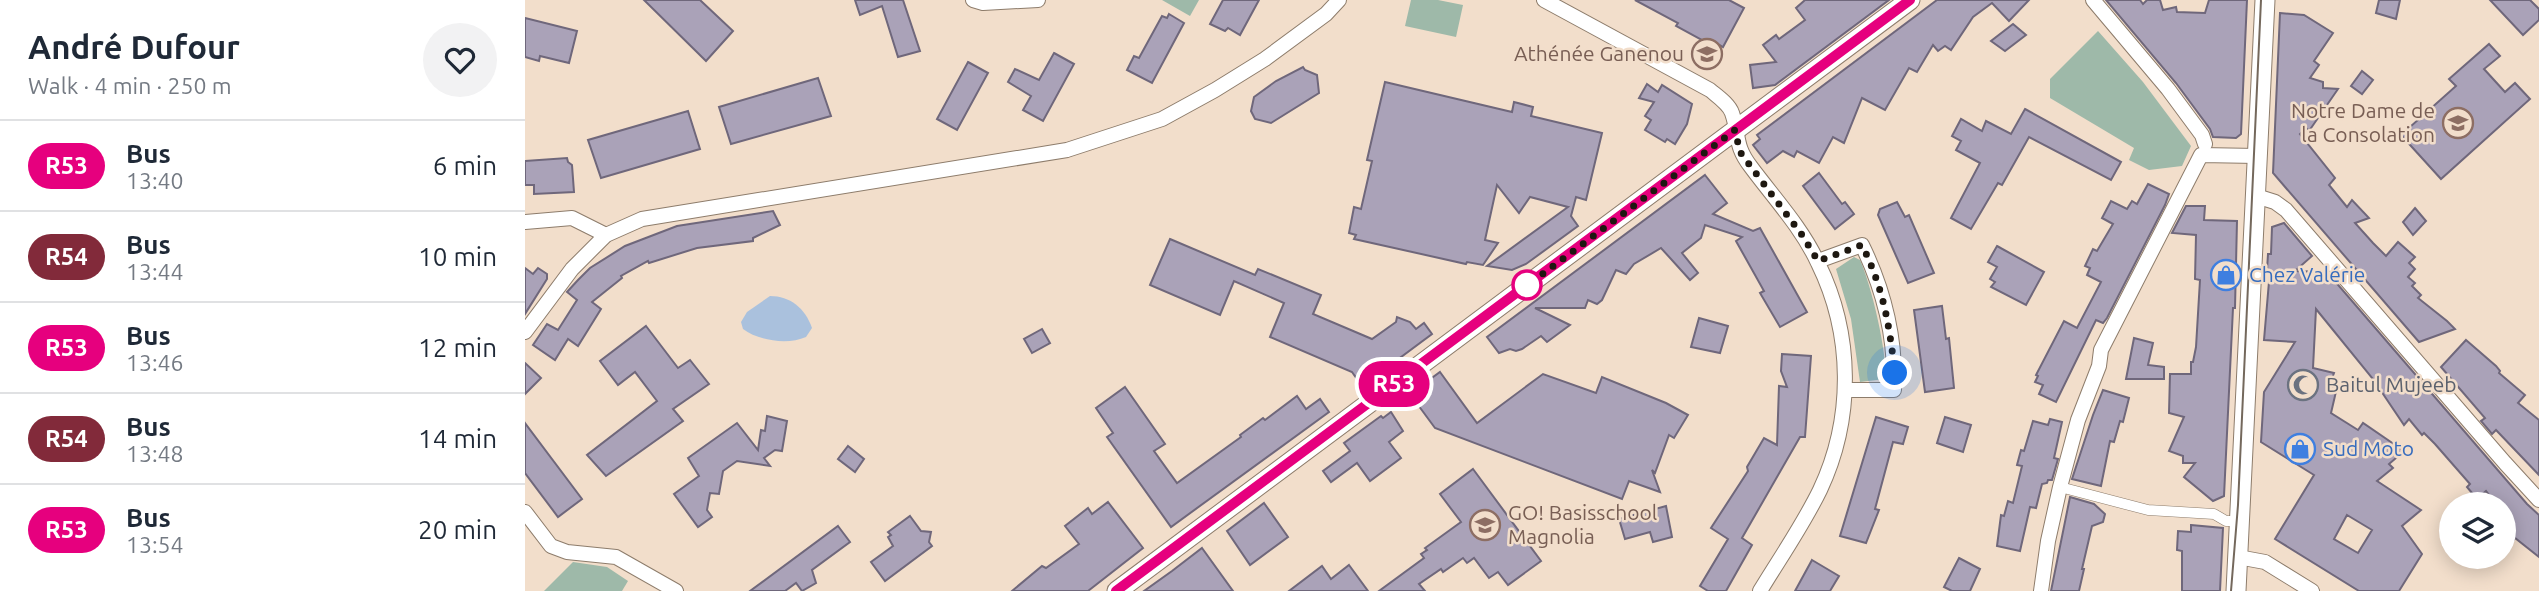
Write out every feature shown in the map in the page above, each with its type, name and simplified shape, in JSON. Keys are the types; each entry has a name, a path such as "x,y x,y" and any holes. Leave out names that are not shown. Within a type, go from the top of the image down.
{"main road":[{"path":"1117,591 1910,0"},
{"path":"2236,591 2265,0"}],"street":[{"path":"973,0 983,3 1035,0"},
{"path":"525,332 572,269 606,235 642,219 1067,149 1162,118 1215,90 1265,59 1326,14 1339,0"},
{"path":"1544,0 1710,90 1731,110 1740,152 1802,235 1818,261 1839,318 1843,337 1845,390 1842,422 1820,489 1760,591"},
{"path":"2094,0 2168,89 2201,135 2205,145"},
{"path":"2041,591 2060,487 2078,420 2099,366 2101,350 2201,155 2257,156"},
{"path":"2256,196 2275,202 2286,210 2539,500"},
{"path":"525,222 572,218 606,235"},
{"path":"1818,261 1862,245 1876,274 1887,310 1895,373 1894,390 1845,390"},
{"path":"2060,487 2148,510 2214,514 2231,521"},
{"path":"525,512 551,546 567,552 616,557 676,591"},
{"path":"2238,557 2265,562 2312,591"}],"green space":[{"path":"1162,0 1199,0 1190,16"},
{"path":"1411,0 1438,0 1463,5 1456,37 1405,26"},
{"path":"2098,31 2143,82 2191,146 2182,166 2149,170 2129,160 2134,148 2050,98 2050,79"},
{"path":"1854,257 1860,260 1874,302 1884,353 1885,379 1860,382 1851,319 1836,269"},
{"path":"573,562 607,567 628,581 622,591 544,591"}],"water":[{"path":"770,296 784,298 801,309 812,328 806,337 791,341 774,340 743,329 741,322 747,312"}],"building":[{"path":"644,0 700,0 733,31 706,61"},
{"path":"855,0 903,0 920,51 898,57 882,6 860,15"},
{"path":"1223,0 1259,0 1240,35 1228,28 1225,31 1210,24"},
{"path":"1635,0 1729,0 1744,8 1723,47 1711,40 1709,44 1676,26 1678,23"},
{"path":"1805,0 1889,0 1775,85 1753,88 1750,65 1776,62 1763,45 1776,35 1779,39 1805,20 1796,8"},
{"path":"1937,0 2029,0 2009,21 1992,3 1973,17 1951,50 1945,46 1938,51 1933,45 1917,72 1909,68 1885,110 1862,98 1844,143 1833,137 1819,163 1797,151 1794,157 1783,151 1767,163 1753,145 1760,139 1757,135"},
{"path":"2106,0 2140,0 2143,4 2147,0 2160,0 2163,10 2176,7 2177,12 2205,13 2209,0 2247,0 2241,134 2236,138 2213,137 2176,83"},
{"path":"2379,0 2400,0 2396,19 2376,13"},
{"path":"2490,0 2530,0 2539,9 2539,20 2523,35"},
{"path":"2280,13 2304,15 2333,33 2314,61 2319,65 2310,78 2323,82 2323,88 2338,89 2309,131 2306,128 2300,134 2335,178 2329,185 2347,207 2352,200 2369,218 2355,223 2373,243 2386,256 2398,242 2415,257 2409,263 2415,269 2408,277 2415,283 2412,286 2421,295 2418,298 2455,329 2419,342 2273,173"},
{"path":"1169,14 1184,23 1152,83 1127,70 1134,56 1139,58 1162,16 1167,18"},
{"path":"525,18 577,31 569,63 540,56 539,61 525,57"},
{"path":"2013,24 2026,35 2005,51 1991,41"},
{"path":"2489,44 2500,56 2484,69 2505,92 2515,83 2530,99 2441,179 2401,135 2456,86 2449,79"},
{"path":"1054,53 1074,64 1043,121 1023,110 1031,96 1008,82 1015,69 1039,80"},
{"path":"968,62 988,73 957,130 937,119"},
{"path":"1303,67 1317,75 1319,93 1271,123 1255,119 1251,111 1254,97 1276,81"},
{"path":"2362,71 2373,80 2362,94 2351,86"},
{"path":"818,78 831,116 731,144 719,107"},
{"path":"1385,82 1512,112 1514,102 1533,107 1531,116 1602,133 1586,200 1576,197 1571,216 1578,226 1526,264 1512,270 1487,266 1568,207 1530,197 1519,213 1497,185 1485,240 1498,243 1483,265 1466,264 1354,239 1356,235 1349,233 1354,207 1361,209 1372,161 1367,160"},
{"path":"1647,84 1658,92 1662,85 1692,104 1687,124 1675,144 1667,139 1665,142 1645,130 1651,120 1645,116 1654,102 1639,98"},
{"path":"2025,109 2121,162 2111,180 2029,137 2002,185 1998,183 1971,229 1951,218 1980,163 1956,150 1961,141 1952,136 1961,119 1982,131 1986,121 2011,134"},
{"path":"688,111 700,149 601,178 588,140"},
{"path":"567,158 572,165 574,192 534,194 534,185 525,185 525,161"},
{"path":"1819,173 1842,204 1845,202 1854,214 1835,229 1803,186"},
{"path":"1705,175 1727,203 1713,214 1753,231 1760,228 1807,312 1780,327 1760,293 1764,291 1736,241 1742,237 1705,225 1701,238 1682,253 1698,273 1690,280 1661,248 1634,264 1626,274 1616,270 1602,300 1597,304 1588,300 1585,308 1535,308 1570,325 1547,342 1541,336 1522,349 1499,353 1487,337"},
{"path":"2148,184 2169,194 2165,205 2107,318 2103,323 2096,320 2056,402 2039,394 2043,385 2035,382 2038,376 2036,375 2064,321 2077,328 2101,282 2087,275 2090,268 2085,266 2093,249 2097,251 2113,224 2102,218 2111,201 2127,209 2132,201 2137,204"},
{"path":"1897,202 1905,217 1909,215 1934,273 1908,283 1878,215 1880,209"},
{"path":"2186,206 2205,206 2204,220 2237,221 2235,308 2224,496 2213,501 2184,477 2195,463 2183,463 2183,456 2169,451 2184,417 2169,413 2170,374 2191,374 2191,362 2196,347 2200,280 2195,279 2196,235 2172,233"},
{"path":"2415,208 2426,221 2413,235 2403,222"},
{"path":"773,211 780,225 753,238 753,241 697,248 649,263 648,261 621,276 622,278 592,302 601,309 578,346 568,339 555,360 533,345 547,324 558,330 577,300 567,292 578,280 590,268 625,246 677,226"},
{"path":"2284,223 2312,256 2295,271 2327,272 2539,515 2539,557 2516,539 2516,492 2471,492 2467,487 2470,484 2424,433 2422,435 2409,419 2404,425 2373,379 2316,309 2313,368 2334,373 2331,381 2338,383 2331,413 2358,430 2363,423 2404,451 2389,464 2393,468 2377,481 2421,510 2402,526 2422,554 2399,591 2359,591 2275,539 2314,475 2261,442 2264,392 2295,342 2264,340 2270,270 2267,270 2268,254 2271,254 2272,227","holes":["2347,515 2372,530 2358,553 2334,539"]},
{"path":"1170,239 1255,275 1258,269 1321,295 1313,314 1372,339 1396,322 1397,317 1410,322 1416,329 1424,323 1432,334 1362,386 1352,372 1270,337 1284,303 1234,281 1220,315 1150,285"},
{"path":"1997,246 2044,272 2026,305 1991,287 1995,282 1990,279 1997,267 1988,262"},
{"path":"525,268 533,274 538,268 547,274 547,279 525,314"},
{"path":"1942,306 1946,339 1949,338 1954,388 1925,392 1914,310"},
{"path":"1699,318 1728,326 1720,353 1691,347"},
{"path":"646,326 678,368 690,360 709,384 673,409 683,421 606,476 587,455 657,401 635,372 618,385 600,361"},
{"path":"1042,329 1050,343 1032,353 1024,339"},
{"path":"2134,338 2153,343 2148,365 2164,367 2164,379 2126,379"},
{"path":"2466,340 2525,395 2518,403 2539,420 2539,475 2496,430 2492,434 2481,421 2485,418 2441,367"},
{"path":"1782,354 1811,356 1805,437 1800,437 1742,538 1752,545 1726,591 1708,591 1700,586 1728,539 1711,528 1748,471 1747,467 1764,438 1777,445 1779,386 1787,387 1781,371"},
{"path":"525,363 541,378 525,394"},
{"path":"1440,372 1477,423 1543,374 1596,393 1602,377 1688,415 1674,438 1669,435 1655,473 1652,470 1660,492 1629,481 1622,499 1435,428 1410,394"},
{"path":"1125,387 1165,444 1154,451 1177,483 1263,418 1265,420 1297,396 1306,409 1320,399 1329,412 1171,527 1107,437 1113,433 1096,408"},
{"path":"2103,390 2129,398 2123,422 2120,421 2114,442 2110,441 2101,486 2072,479"},
{"path":"1391,412 1403,431 1389,442 1401,458 1370,481 1357,463 1331,482 1323,471 1350,451 1344,443 1381,416 1383,418"},
{"path":"767,416 787,421 782,451 775,450 764,458 770,466 737,461 723,471 719,494 710,493 707,510 712,517 698,527 674,494 699,476 688,458 737,423 758,450 761,430 765,431"},
{"path":"1876,417 1908,427 1903,444 1893,442 1875,509 1879,510 1866,543 1840,536"},
{"path":"1945,417 1971,425 1963,452 1937,443"},
{"path":"2050,419 2062,422 2054,458 2058,459 2052,480 2042,484 2036,508 2030,507 2020,551 1997,546 2001,515 2004,516 2008,501 2013,503 2022,466 2017,465 2033,421 2048,425"},
{"path":"525,423 582,499 558,517 525,473"},
{"path":"848,446 864,459 855,472 838,459"},
{"path":"1473,469 1541,561 1508,585 1498,572 1489,578 1474,558 1467,563 1463,558 1419,584 1425,591 1379,591 1424,558 1421,554 1427,550 1425,548 1461,522 1440,494"},
{"path":"2070,497 2094,504 2105,514 2103,522 2092,526 2079,591 2051,591"},
{"path":"1108,502 1143,548 1088,591 1012,591 1042,566 1046,568 1079,544 1065,526 1088,508 1092,514"},
{"path":"1264,503 1288,537 1250,565 1227,531"},
{"path":"1666,506 1672,537 1653,542 1650,532 1625,539 1619,519"},
{"path":"910,516 921,531 931,532 929,542 932,546 885,581 871,562 893,546 888,532"},
{"path":"2191,525 2223,528 2220,591 2182,591 2182,551 2177,550 2178,531 2191,532"},
{"path":"838,526 850,542 812,570 816,583 802,591 796,583 785,591 750,591"},
{"path":"1202,548 1233,591 1144,591 1172,571"},
{"path":"1959,558 1980,569 1970,591 1952,591 1944,587"},
{"path":"1812,560 1839,576 1830,591 1795,591"},
{"path":"1349,565 1368,591 1289,591 1322,566 1331,579"}],"tram line":[{"path":"2231,591 2238,505 2261,0"}],"bus line":[{"name":"R53","path":"1116,591 1910,0"}],"place":[{"name":"Athénée Ganenou","path":"1707,54"},
{"name":"Notre Dame de la Consolation","path":"2458,123"},
{"name":"Chez Valérie","path":"2226,275"},
{"name":"Baitul Mujeeb","path":"2303,385"},
{"name":"Sud Moto","path":"2300,449"},
{"name":"GO! Basisschool Magnolia","path":"1485,525"}],"route":[{"path":"1527,285 1520,291 1735,130 1740,152 1802,235 1818,261 1862,245 1876,274 1887,310 1895,373"}]}
